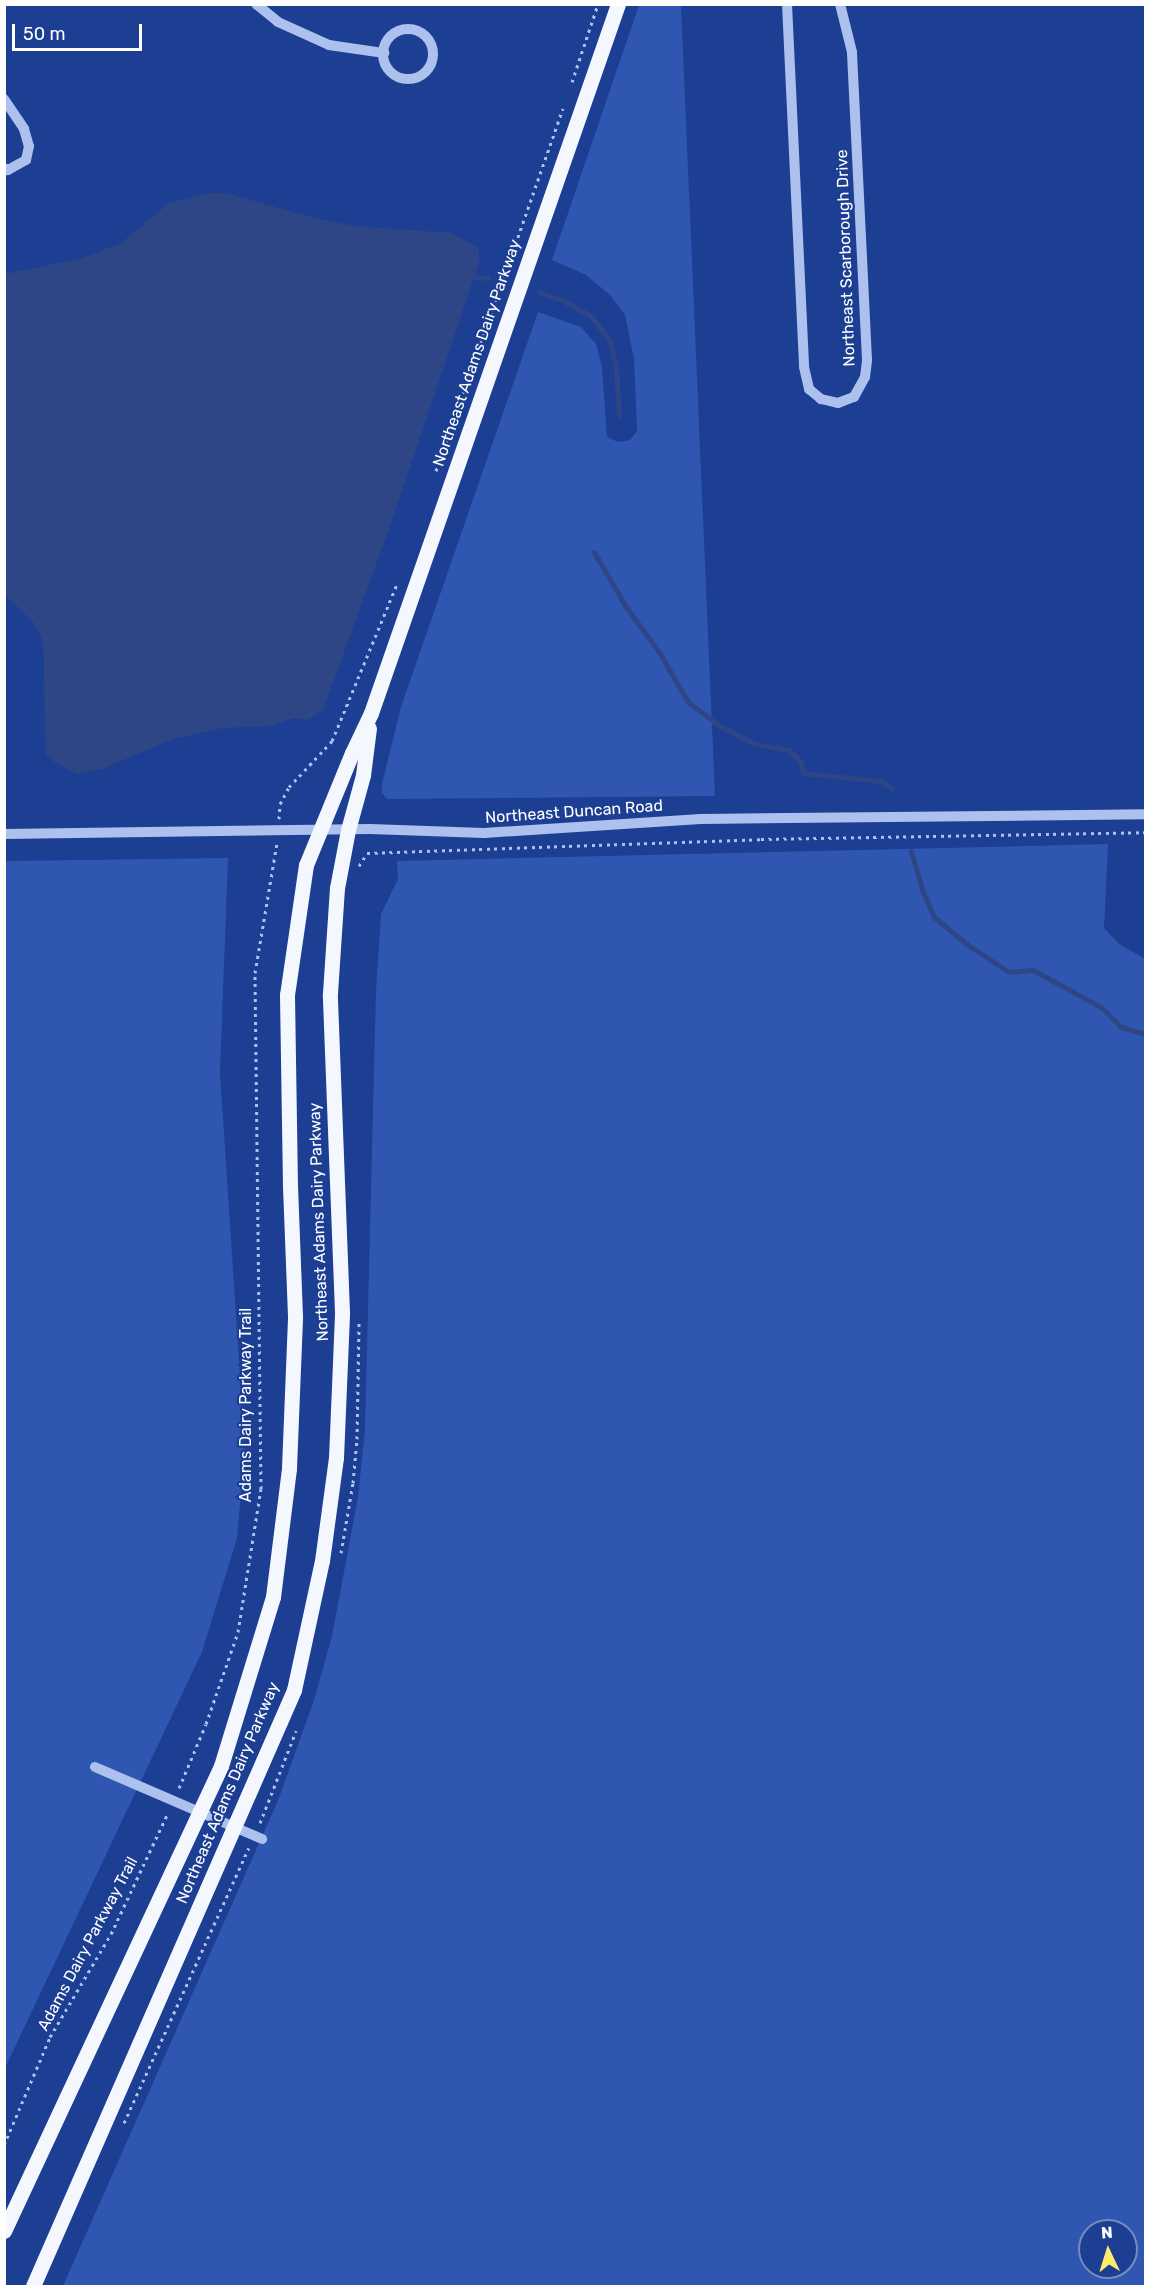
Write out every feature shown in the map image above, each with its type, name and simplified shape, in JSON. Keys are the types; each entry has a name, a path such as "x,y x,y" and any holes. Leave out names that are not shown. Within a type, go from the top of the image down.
{"main road":[{"name":"Northeast Adams Dairy Parkway","path":"4,2231 221,1766 273,1597 289,1468 295,1316 287,995 306,865 371,713 618,4"},
{"name":"Northeast Adams Dairy Parkway","path":"33,2286 294,1690 322,1561 336,1458 342,1312 330,993 337,888 348,830 363,775 371,713"}],"street":[{"path":"256,4 278,22 329,45 384,53"},
{"name":"Northeast Scarborough Drive","path":"787,4 804,367 809,389 822,399 838,403 854,396 865,376 867,360 852,52 840,4"},
{"path":"410,29 417,30 430,40 434,56 427,72 412,79 394,76 384,62 384,53 388,38 394,33 410,29"},
{"path":"4,99 24,129 29,147 26,160 8,170 4,168"},
{"name":"Northeast Duncan Road","path":"4,834 320,830 484,833 701,819 1146,814"},
{"path":"94,1767 262,1839"}],"path":[{"path":"569,92 598,4"},
{"path":"436,472 565,103"},
{"path":"279,815 280,804 289,787 332,741 399,578"},
{"path":"367,853 760,839 1146,832"},
{"name":"Adams Dairy Parkway Trail","path":"4,2145 50,2037 111,1934 173,1801 206,1724 238,1632 261,1489 255,973 274,866"}],"shaded area":[{"path":"639,5 681,5 715,796 387,799 382,793 382,784 401,707 538,312 581,327 596,344 602,367 607,437 618,442 630,440 637,431 634,359 625,315 610,295 586,275 552,260"},
{"path":"209,193 226,193 307,216 354,226 452,233 478,248 480,259 393,518 323,710 308,720 294,718 270,726 223,728 173,739 102,769 77,774 54,762 45,753 44,656 41,637 33,622 5,595 5,274 82,258 121,243 169,203"},
{"path":"1108,844 1104,928 1119,944 1146,959 1145,2286 63,2286 279,1798 314,1700 332,1636 358,1497 365,1429 376,990 381,914 398,879 397,861"},
{"path":"228,858 220,1073 245,1451 237,1538 202,1652 5,2068 5,861"}],"waterway":[{"path":"474,277 488,278"},
{"path":"539,292 562,300 591,316 610,341 616,366 619,415"},
{"path":"594,552 626,607 659,652 688,702 720,726 755,744 789,750 800,761 803,773 880,781 893,789"},
{"path":"911,851 921,887 934,917 968,945 1009,972 1033,970 1101,1007 1121,1027 1146,1034"}]}
